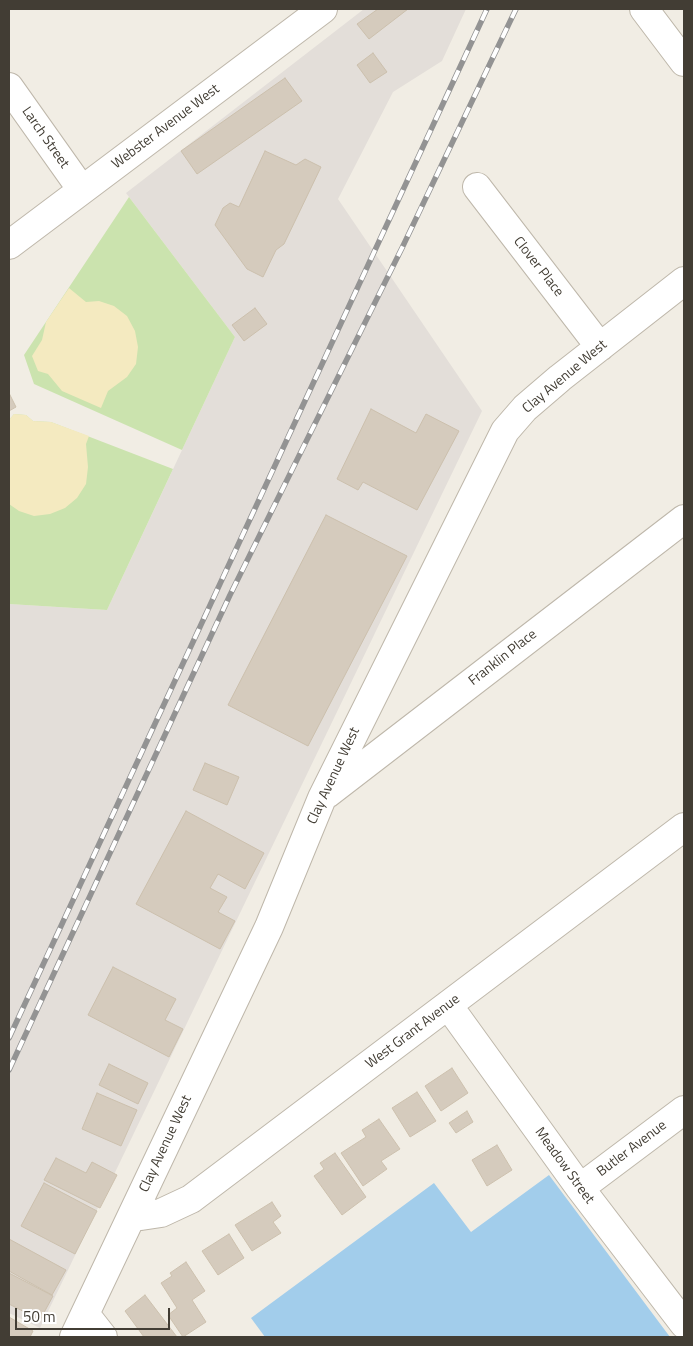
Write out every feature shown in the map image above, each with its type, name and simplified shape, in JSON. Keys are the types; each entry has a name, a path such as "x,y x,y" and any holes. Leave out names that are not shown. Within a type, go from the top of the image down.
{"street":[{"path":"644,9 684,62"},
{"name":"Webster Avenue West","path":"9,245 310,13"},
{"name":"Larch Street","path":"9,86 82,190"},
{"name":"Clover Place","path":"476,187 600,347"},
{"name":"Clay Avenue West","path":"79,1326 269,927 322,798 505,431 525,408 560,378 684,281"},
{"name":"Franklin Place","path":"322,798 684,519"},
{"name":"West Grant Avenue","path":"132,1214 141,1216 156,1214 191,1199 684,827"},
{"name":"Meadow Street","path":"448,1005 580,1188 684,1324"},
{"name":"Butler Avenue","path":"580,1188 684,1110"},
{"path":"79,1326 103,1337"}],"shaded area":[{"path":"364,9 466,9 442,61 393,92 338,199 482,411 40,1328 9,1313 9,604 107,610 235,337 126,193"}],"green space":[{"path":"129,197 235,337 182,450 34,384 24,355"},
{"path":"14,414 26,415 33,421 51,422 173,469 107,610 9,604 9,420"}],"sand":[{"path":"69,288 86,302 99,301 114,306 127,316 135,331 138,347 136,364 127,377 108,391 101,408 62,391 48,374 38,371 32,356 42,340 46,322"},
{"path":"14,414 26,415 33,421 51,422 89,436 86,444 88,467 86,484 77,498 65,508 50,514 34,516 19,511 9,504 9,420"}],"water":[{"path":"549,1175 670,1337 265,1337 251,1318 434,1183 471,1232"}],"building":[{"path":"378,9 408,9 369,39 357,24"},
{"path":"373,53 387,72 370,83 357,65"},
{"path":"285,78 302,101 197,174 181,151"},
{"path":"265,151 296,165 305,159 321,167 284,244 276,250 263,277 247,269 215,225 223,208 230,203 239,207"},
{"path":"255,308 267,324 244,341 232,325"},
{"path":"9,393 16,407 9,411"},
{"path":"371,409 416,433 426,414 459,431 417,510 363,482 358,490 337,479"},
{"path":"326,515 407,556 308,746 228,705"},
{"path":"205,763 239,777 227,805 193,790"},
{"path":"186,811 264,853 245,889 218,874 210,888 227,897 218,912 235,921 220,949 136,904"},
{"path":"113,967 176,999 165,1020 183,1029 169,1057 88,1015"},
{"path":"109,1064 148,1083 138,1104 99,1085"},
{"path":"452,1068 468,1093 441,1111 425,1086"},
{"path":"417,1092 436,1121 410,1137 392,1108"},
{"path":"97,1093 137,1110 121,1146 82,1129"},
{"path":"467,1111 473,1122 456,1133 449,1123"},
{"path":"379,1119 400,1149 381,1161 387,1169 363,1186 341,1153 366,1137 362,1130"},
{"path":"497,1145 512,1170 487,1186 472,1160"},
{"path":"335,1153 366,1197 342,1215 314,1176 324,1169 320,1163"},
{"path":"56,1158 86,1173 92,1162 117,1175 100,1208 44,1180"},
{"path":"44,1183 97,1211 75,1254 21,1226"},
{"path":"272,1202 281,1216 273,1222 281,1233 252,1251 235,1225"},
{"path":"229,1234 244,1258 218,1275 202,1251"},
{"path":"9,1239 66,1270 52,1295 9,1271"},
{"path":"186,1262 205,1291 192,1300 206,1322 183,1337 168,1315 177,1308 161,1283 172,1276 170,1273"},
{"path":"9,1273 53,1296 40,1320 9,1304"},
{"path":"145,1295 177,1337 144,1337 125,1311"},
{"path":"9,1317 33,1331 30,1337 9,1337"}],"railway":[{"path":"9,1038 487,9"},
{"path":"9,1070 230,595 402,248 516,9"}]}
